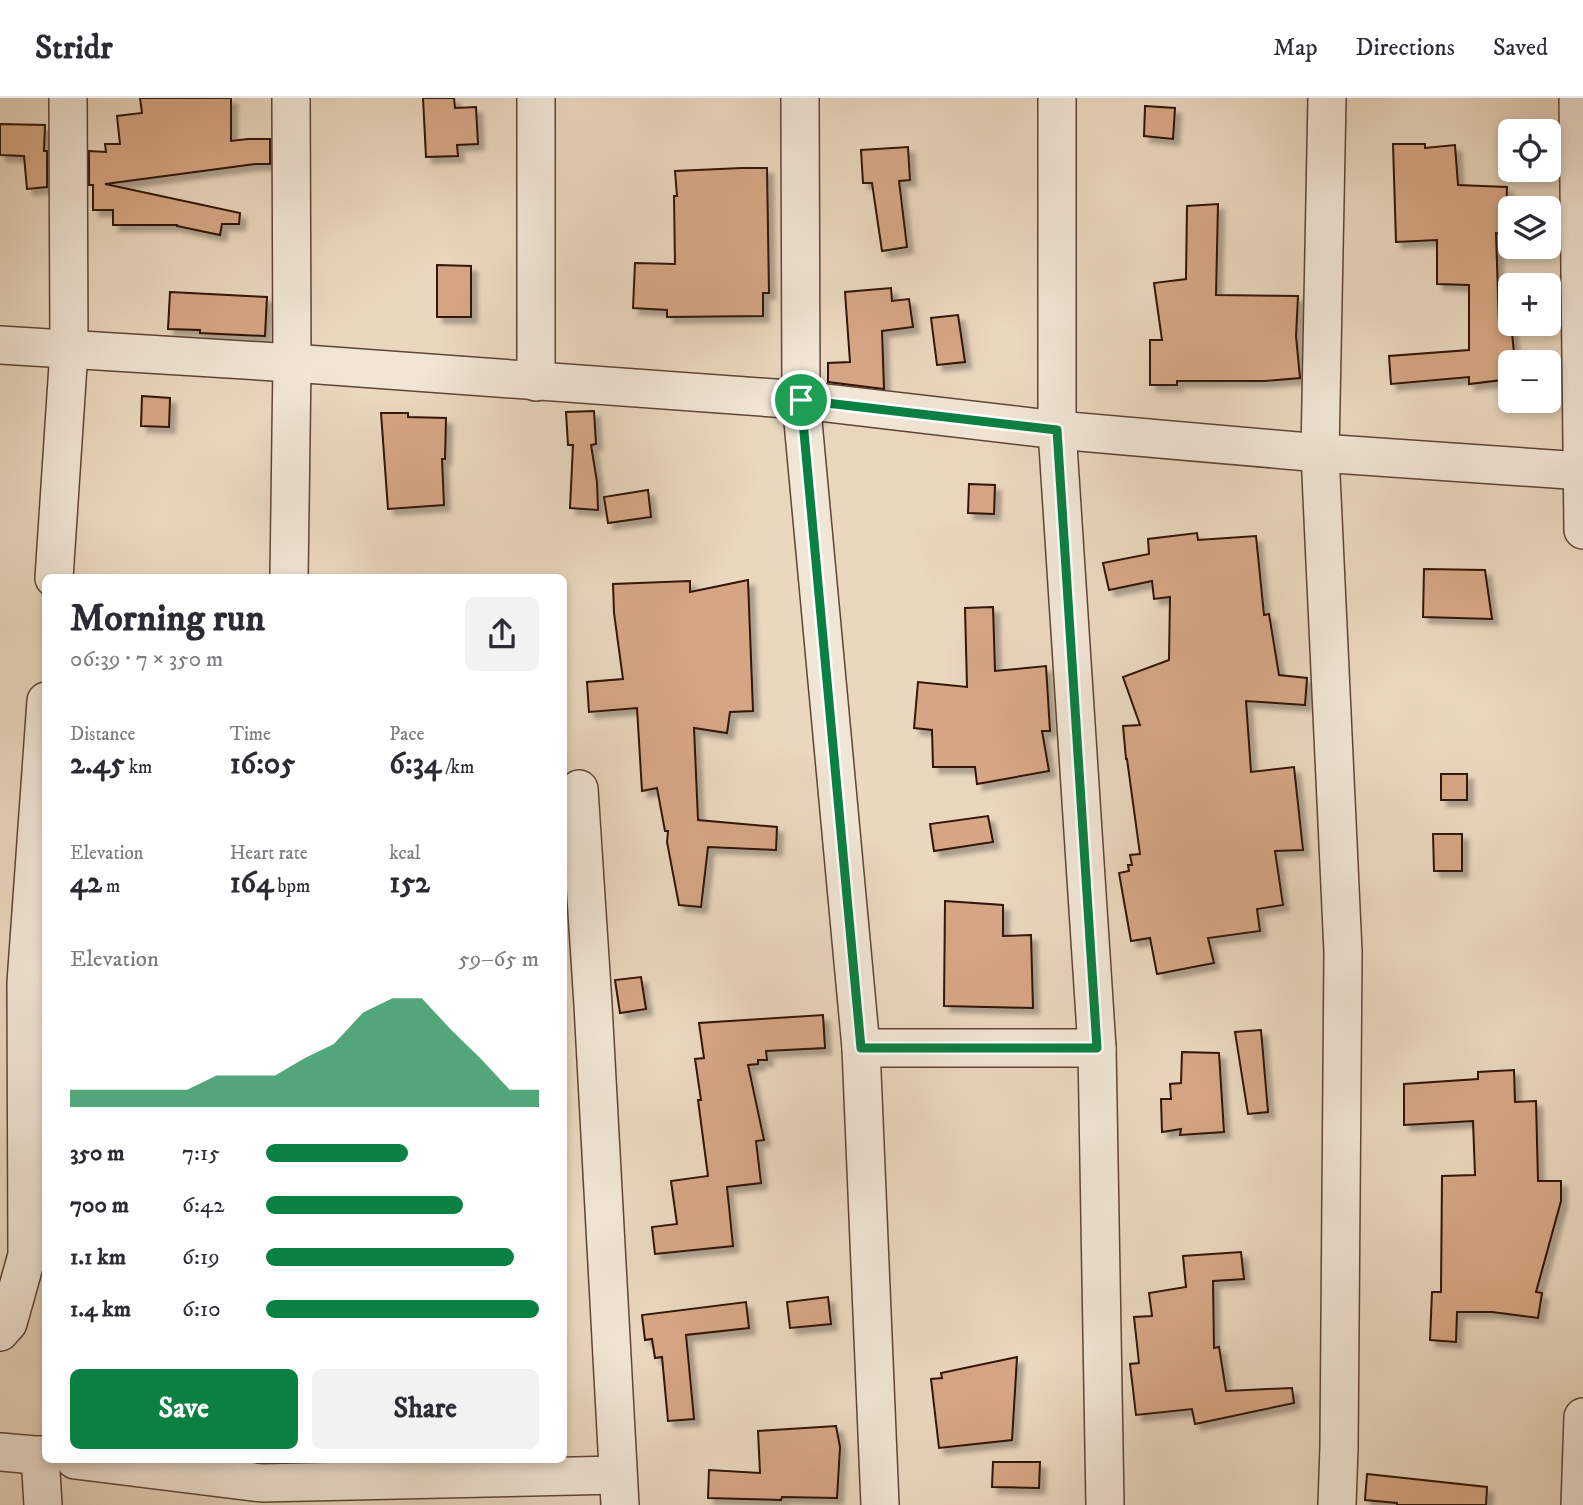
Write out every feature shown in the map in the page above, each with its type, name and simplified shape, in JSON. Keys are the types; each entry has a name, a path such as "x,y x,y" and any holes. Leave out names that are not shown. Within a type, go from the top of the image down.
{"street":[{"path":"54,574 69,350 68,98"},
{"path":"289,574 291,98"},
{"path":"536,98 536,382"},
{"path":"800,98 801,400 861,1048 880,1505"},
{"path":"1057,98 1057,430 1097,1048 1105,1505"},
{"path":"1328,98 1320,453 1343,952 1337,1505"},
{"path":"1578,98 1583,530"},
{"path":"0,345 801,400 1057,430 1320,453 1583,471"},
{"path":"0,1332 8,1322 27,1255 24,982 42,752"},
{"path":"126,1463 619,1490 578,1006 579,789"},
{"path":"861,1048 1097,1048"},
{"path":"1580,1505 1583,1417"},
{"path":"0,1452 42,1455"},
{"path":"43,1463 43,1505"}],"building":[{"path":"140,98 231,98 231,141 270,139 270,164 105,184 240,213 239,224 222,224 220,235 177,225 113,225 113,210 93,210 93,185 89,185 89,151 106,152 105,144 120,144 117,116 142,113"},
{"path":"423,98 454,98 455,108 476,107 478,144 457,145 458,156 426,157"},
{"path":"1145,106 1175,108 1173,139 1144,136"},
{"path":"0,124 45,125 47,187 27,189 24,156 0,155"},
{"path":"1393,144 1425,144 1425,148 1455,145 1458,185 1507,187 1507,196 1498,196 1498,336 1512,336 1514,350 1498,350 1498,380 1469,384 1469,377 1391,384 1389,356 1469,350 1469,285 1437,284 1437,240 1396,242"},
{"path":"908,147 910,180 899,181 907,247 882,251 872,183 863,183 861,150"},
{"path":"767,168 769,293 763,293 763,316 667,317 667,310 633,308 635,263 675,264 675,171"},
{"path":"1218,204 1216,295 1298,296 1296,336 1300,378 1265,381 1177,381 1177,385 1150,385 1150,340 1162,340 1154,283 1186,279 1187,206"},
{"path":"437,265 471,266 471,317 437,317"},
{"path":"891,288 892,301 909,299 913,327 882,331 884,389 828,382 828,363 850,362 845,292"},
{"path":"170,292 267,297 265,336 168,329"},
{"path":"958,315 965,362 937,365 931,318"},
{"path":"142,396 170,398 169,427 141,426"},
{"path":"594,411 596,444 591,445 598,510 570,508 573,445 568,445 566,412"},
{"path":"381,413 446,418 445,459 442,459 444,505 388,509"},
{"path":"969,484 995,485 994,514 968,513"},
{"path":"648,490 651,517 608,523 604,497"},
{"path":"1197,533 1198,540 1256,536 1264,615 1269,614 1279,675 1307,678 1305,705 1246,701 1251,772 1294,767 1303,850 1275,851 1283,905 1257,909 1260,931 1208,938 1214,963 1157,974 1150,938 1131,941 1119,873 1129,871 1128,865 1132,865 1130,855 1140,854 1123,726 1140,725 1123,677 1169,660 1170,597 1154,599 1152,581 1109,590 1103,563 1149,554 1148,539"},
{"path":"1424,569 1485,570 1492,619 1423,617"},
{"path":"748,580 753,711 730,712 727,733 694,728 698,820 777,827 776,850 708,847 701,907 679,905 667,842 668,831 665,831 657,788 642,791 637,708 589,712 587,682 623,679 613,584 690,581 690,592"},
{"path":"993,607 995,671 1046,666 1050,731 1042,731 1049,771 977,784 975,767 933,767 932,730 914,728 918,682 967,687 965,608"},
{"path":"1441,774 1467,774 1467,800 1441,800"},
{"path":"988,816 993,842 934,851 930,824"},
{"path":"1433,834 1462,834 1462,871 1434,871"},
{"path":"945,901 1003,905 1003,936 1031,935 1033,1008 944,1006"},
{"path":"641,977 646,1009 620,1013 615,980"},
{"path":"823,1015 825,1048 766,1051 767,1060 758,1060 758,1064 748,1065 764,1140 756,1141 761,1183 727,1187 733,1246 655,1254 652,1227 677,1224 671,1181 708,1176 695,1059 704,1058 699,1023"},
{"path":"1261,1030 1268,1112 1248,1114 1235,1032"},
{"path":"1182,1052 1219,1053 1224,1132 1180,1135 1181,1129 1162,1132 1161,1099 1171,1099 1170,1084 1181,1083"},
{"path":"1514,1070 1515,1102 1536,1101 1538,1181 1561,1181 1561,1201 1536,1292 1542,1293 1538,1318 1492,1312 1457,1312 1456,1342 1430,1340 1432,1292 1441,1292 1442,1176 1475,1175 1473,1121 1404,1125 1404,1084 1478,1079 1478,1072"},
{"path":"1241,1252 1244,1279 1213,1281 1214,1348 1219,1347 1226,1391 1292,1388 1294,1403 1195,1424 1192,1409 1136,1415 1130,1364 1139,1363 1134,1317 1152,1316 1149,1293 1186,1287 1183,1256"},
{"path":"828,1297 831,1324 790,1328 787,1302"},
{"path":"746,1302 749,1328 686,1335 694,1419 668,1421 662,1357 655,1358 652,1339 645,1340 642,1315"},
{"path":"1017,1357 1012,1440 939,1448 931,1379 942,1378 941,1373"},
{"path":"836,1426 840,1447 837,1498 708,1498 709,1470 760,1473 758,1431"},
{"path":"993,1462 1040,1462 1039,1488 992,1487"},
{"path":"1367,1474 1487,1487 1486,1505 1397,1505 1365,1500"}],"route":[{"path":"801,400 1057,430 1097,1048 861,1048 801,400"}]}
